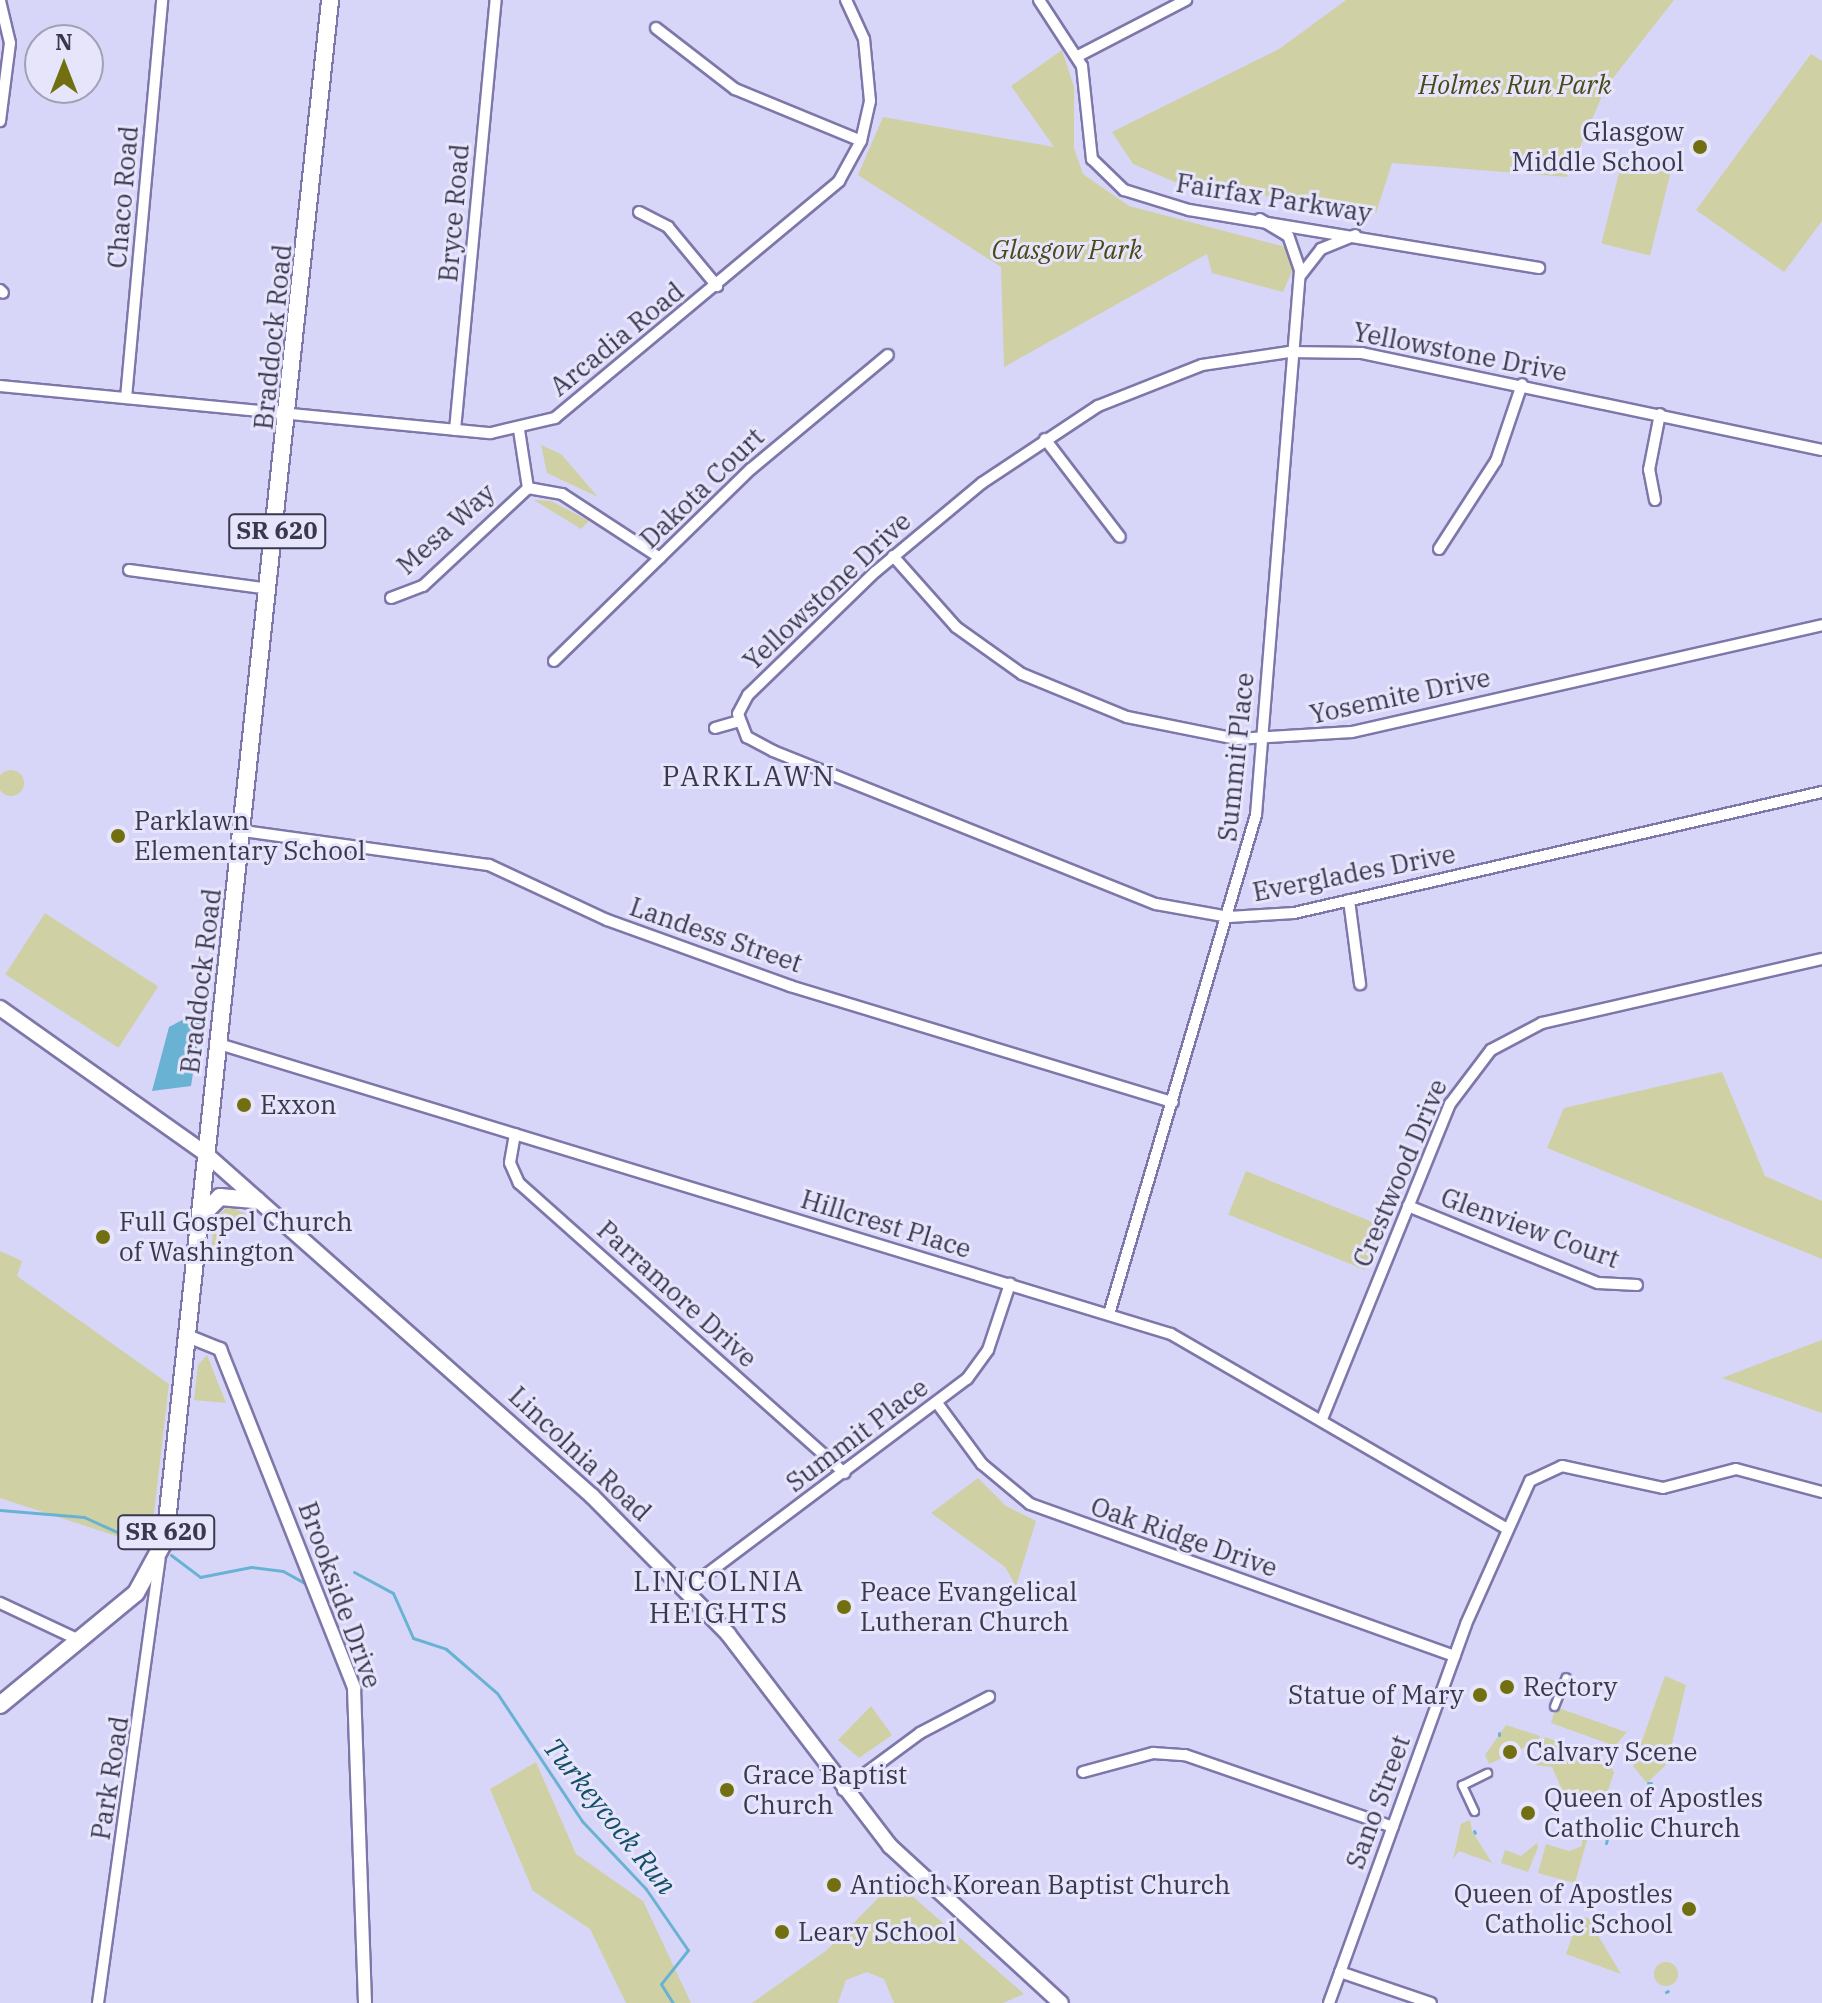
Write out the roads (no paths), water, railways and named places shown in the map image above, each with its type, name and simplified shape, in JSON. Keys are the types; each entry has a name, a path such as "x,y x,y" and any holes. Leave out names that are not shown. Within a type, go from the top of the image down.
{"main road":[{"name":"Braddock Road","path":"0,1705 136,1593 160,1559 291,414 330,0"},
{"name":"Lincolnia Road","path":"0,1008 206,1154 488,1401 687,1589 747,1657 843,1790 890,1846 1061,2003"},
{"path":"196,1233 212,1200 257,1200"}],"street":[{"name":"Chaco Road","path":"126,398 162,0"},
{"name":"Bryce Road","path":"455,430 496,0"},
{"name":"Arcadia Road","path":"0,386 455,430 519,430 572,407 826,196 861,141 869,60 846,0"},
{"name":"Fairfax Parkway","path":"1039,0 1078,56 1088,147 1112,182 1168,206 1370,235 1539,268"},
{"path":"1078,56 1186,0"},
{"path":"0,1 10,43 0,121"},
{"path":"656,28 735,89 861,141"},
{"path":"639,212 668,227 717,286"},
{"name":"Summit Place","path":"1109,1314 1254,829 1263,740 1289,352 1298,282 1295,246 1260,219"},
{"name":"Summit Place","path":"1298,282 1321,249 1370,235"},
{"name":"Yellowstone Drive","path":"739,721 748,695 893,556 1045,439 1164,378 1289,352 1362,353 1522,384 1822,450"},
{"name":"Dakota Court","path":"554,661 800,425 888,355"},
{"path":"1439,549 1496,461 1522,384"},
{"path":"1655,500 1649,470 1660,414"},
{"path":"519,430 528,488 562,494 660,558"},
{"path":"1045,439 1120,537"},
{"name":"Mesa Way","path":"391,598 423,586 528,488"},
{"name":"Yosemite Drive","path":"893,556 956,627 1022,674 1158,726 1263,740 1352,732 1822,625"},
{"path":"129,570 270,589"},
{"path":"715,728 739,721"},
{"name":"Everglades Drive","path":"739,721 747,737 773,751 1097,881 1156,904 1229,917 1349,900 1822,792"},
{"name":"Landess Street","path":"243,831 489,865 607,920 790,986 1173,1102"},
{"path":"1349,900 1360,984"},
{"name":"Crestwood Drive","path":"1322,1419 1453,1097 1506,1039 1542,1023 1822,959"},
{"name":"Hillcrest Place","path":"219,1044 1109,1314 1202,1348 1506,1528"},
{"name":"Parramore Drive","path":"515,1134 510,1163 519,1183 844,1473"},
{"name":"Glenview Court","path":"1408,1206 1598,1283 1637,1285"},
{"name":"Summit Place","path":"687,1589 937,1403 984,1358 1010,1284"},
{"name":"Brookside Drive","path":"185,1335 220,1349 354,1688 365,2003"},
{"name":"Oak Ridge Drive","path":"937,1403 982,1464 1030,1504 1455,1656"},
{"name":"Sano Street","path":"1329,2003 1455,1656 1506,1528 1530,1481 1553,1467 1645,1488 1754,1471 1822,1492"},
{"name":"Park Road","path":"98,2003 160,1559"},
{"path":"0,1603 81,1641"},
{"path":"1554,1706 1566,1677"},
{"path":"843,1790 920,1733 989,1697"},
{"path":"1083,1772 1153,1753 1185,1755 1393,1827"},
{"path":"1474,1811 1462,1785 1487,1773"},
{"path":"1340,1972 1431,2003"}],"water":[{"path":"203,1009 191,1086 152,1091 169,1027"}],"waterway":[{"name":"Turkeycock Run","path":"0,1510 84,1517 148,1546"},
{"name":"Turkeycock Run","path":"171,1555 200,1577 251,1567 283,1571 305,1583"},
{"name":"Turkeycock Run","path":"354,1572 393,1593 413,1638 446,1649 497,1693 582,1821 646,1889 688,1950 661,1984 673,2003"},
{"path":"1606,1843 1607,1839"}],"place":[{"name":"Glasgow Middle School","path":"1700,147"},
{"name":"Parklawn Elementary School","path":"118,836"},
{"name":"Exxon","path":"244,1105"},
{"name":"Full Gospel Church of Washington","path":"103,1237"},
{"name":"Peace Evangelical Lutheran Church","path":"844,1607"},
{"name":"Rectory","path":"1507,1687"},
{"name":"Statue of Mary","path":"1480,1695"},
{"name":"Calvary Scene","path":"1510,1752"},
{"name":"Grace Baptist Church","path":"727,1790"},
{"name":"Queen of Apostles Catholic Church","path":"1528,1813"},
{"name":"Antioch Korean Baptist Church","path":"834,1885"},
{"name":"Queen of Apostles Catholic School","path":"1689,1909"},
{"name":"Leary School","path":"782,1932"}],"district":[{"name":"PARKLAWN","path":"749,776"},
{"name":"LINCOLNIA HEIGHTS","path":"719,1597"}],"park label":[{"name":"Holmes Run Park","path":"1515,85"},
{"name":"Glasgow Park","path":"1067,250"}]}
